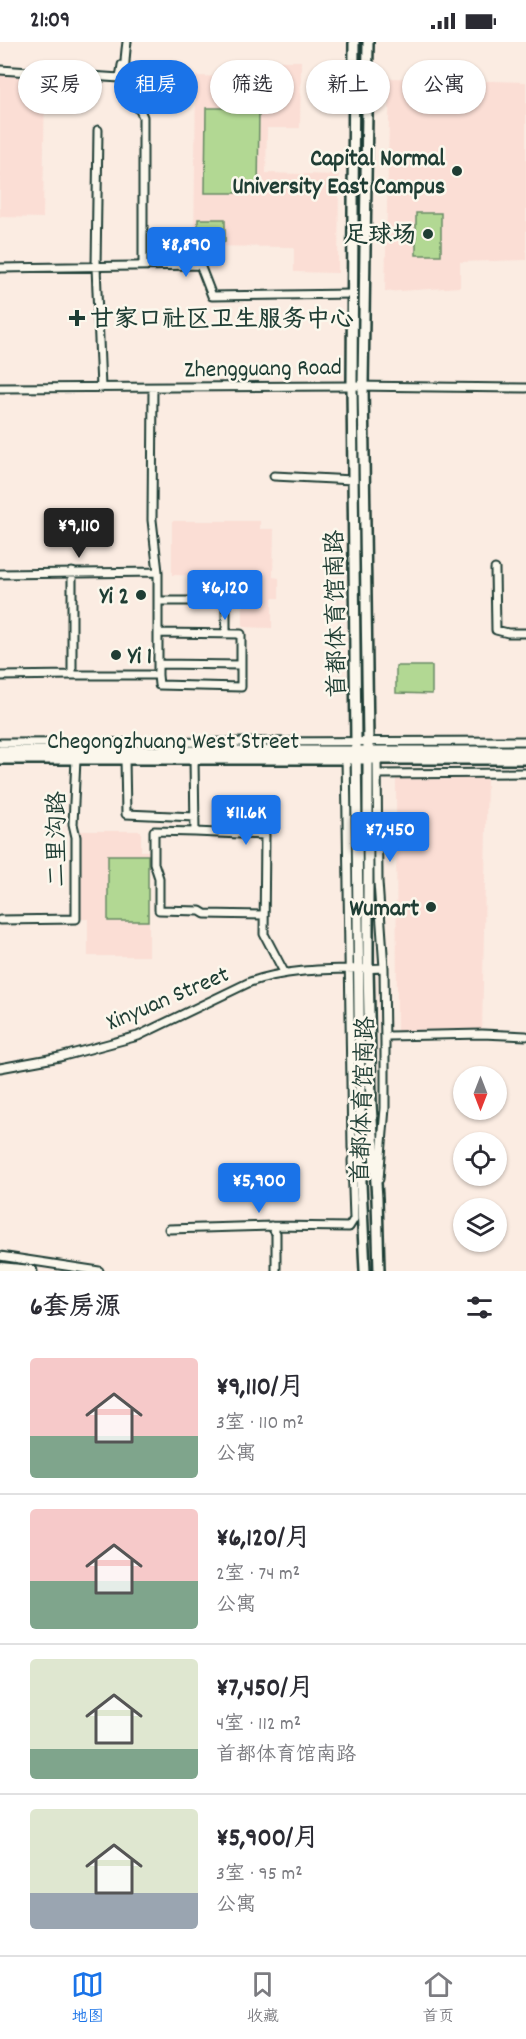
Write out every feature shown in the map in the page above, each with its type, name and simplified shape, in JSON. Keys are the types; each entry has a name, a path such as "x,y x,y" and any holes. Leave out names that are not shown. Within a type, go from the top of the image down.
{"highway":[{"path":"0,1268 32,1271"}],"main road":[{"name":"首都体育馆南路","path":"354,42 352,386 361,1185 365,1271"},
{"path":"368,42 363,386 372,752"},
{"path":"346,755 357,750 526,759"},
{"name":"Chegongzhuang West Street","path":"0,751 346,755"},
{"path":"372,752 526,751"},
{"name":"首都体育馆南路","path":"372,752 359,968 371,1103 379,1271"},
{"name":"Chegongzhuang West Street","path":"0,759 194,759 346,755"}],"street":[{"path":"127,42 125,60 127,88 140,107 143,117 143,266"},
{"path":"0,70 120,78 124,57"},
{"path":"98,130 96,267 100,388"},
{"path":"0,268 200,265 212,296 352,294"},
{"name":"Zhengguang Road","path":"0,388 363,386 526,388"},
{"path":"153,388 152,520 158,572 158,601 158,633 158,675 159,685 241,687 241,634 158,633"},
{"path":"274,476 353,480"},
{"path":"495,568 496,630 526,633"},
{"path":"72,572 72,675"},
{"path":"0,574 158,572"},
{"path":"158,601 226,601 226,634"},
{"path":"158,664 241,665"},
{"path":"0,676 158,675"},
{"path":"0,743 372,752 526,741"},
{"name":"首都体育馆南路","path":"372,752 378,774 378,882 384,968 385,1108 377,1199"},
{"name":"首都体育馆南路","path":"346,755 359,968 352,1148 361,1185"},
{"name":"二里沟路","path":"0,920 76,919 76,837 73,824 76,759"},
{"path":"125,759 126,814 195,817"},
{"path":"194,759 195,832"},
{"path":"378,774 526,773"},
{"path":"154,816 154,863 159,878 159,910 200,911 205,914 264,915"},
{"path":"154,831 265,835 264,934 284,972"},
{"name":"Xinyuan Street","path":"0,1068 60,1057 138,1036 250,982 284,972 384,968"},
{"path":"389,1036 482,1034 526,1036"},
{"path":"169,1229 271,1226 349,1227 354,1219 352,1148"},
{"path":"271,1226 276,1233 276,1271"},
{"path":"0,1256 99,1271"}],"shaded area":[{"path":"294,61 301,61 300,128 267,128 266,173 339,175 338,273 294,272 294,247 194,246 198,76 210,76 210,114 294,114"},
{"path":"0,75 18,75 18,114 44,114 43,218 0,217"},
{"name":"Capital Normal University East Campus","path":"390,78 402,78 402,114 486,114 486,81 526,82 526,260 460,262 460,287 385,292"},
{"path":"172,521 260,521 260,529 274,529 273,577 279,578 279,598 272,598 272,628 243,627 243,577 172,575"},
{"path":"396,777 487,777 482,1034 397,1035"},
{"path":"78,831 141,831 141,851 149,851 149,956 88,956 88,919 78,919"}],"green space":[{"path":"206,108 210,108 210,114 259,114 258,193 205,193"},
{"name":"足球场","path":"416,213 441,213 441,255 416,255"},
{"path":"198,219 225,219 225,242 198,243"},
{"path":"396,666 432,666 432,694 396,693"},
{"path":"108,855 148,855 148,921 108,921"}],"place":[{"name":"Capital Normal University East Campus","path":"457,171"},
{"name":"足球场","path":"428,234"},
{"name":"甘家口社区卫生服务中心","path":"77,318"},
{"name":"Yi 2","path":"141,595"},
{"name":"Yi 1","path":"116,655"},
{"name":"Wumart","path":"431,907"}]}
